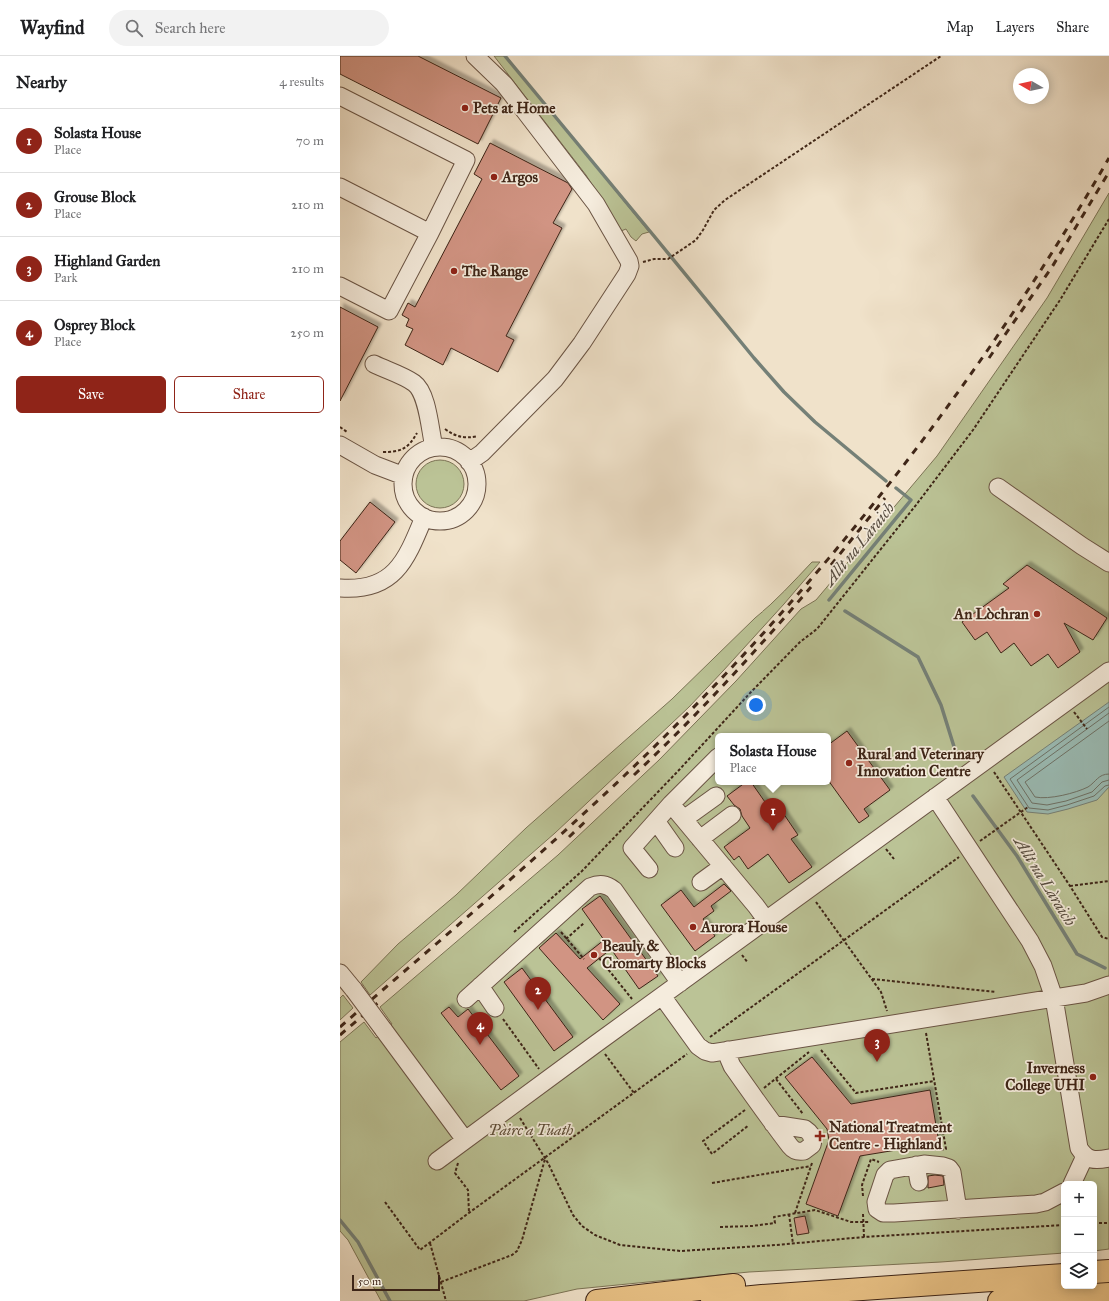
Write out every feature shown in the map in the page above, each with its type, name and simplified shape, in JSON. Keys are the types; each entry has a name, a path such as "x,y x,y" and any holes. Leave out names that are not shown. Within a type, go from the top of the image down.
{"highway":[{"path":"1097,1272 1109,1271"},
{"path":"712,1301 1061,1274"},
{"path":"597,1301 735,1285 828,1278 891,1287"},
{"path":"999,1301 1109,1294"}],"street":[{"path":"469,462 482,453 555,379 582,343 627,274 630,266 630,261 596,204 504,84 474,56"},
{"path":"340,96 466,160 389,311 340,286"},
{"path":"340,187 430,233"},
{"path":"374,364 413,383 420,389 424,399 434,447"},
{"path":"344,439 375,465 404,476"},
{"path":"434,447 447,448 459,452 469,462 475,472 477,484 475,495 469,506 454,518 434,520 424,517 409,505 405,496 403,486 406,468 411,460 418,454 434,447"},
{"path":"998,487 1082,546 1109,563"},
{"path":"340,588 349,589 365,587 380,582 392,574 401,566 407,556 424,517"},
{"path":"437,1161 547,1079 767,921 1109,671"},
{"path":"648,869 632,848 671,804 715,760"},
{"path":"684,819 716,796"},
{"path":"935,797 973,846 1030,941 1042,966 1054,998 1078,1148 1085,1156 1091,1159 1109,1158"},
{"path":"671,804 767,921"},
{"path":"700,839 732,815"},
{"path":"656,821 675,848"},
{"path":"700,882 723,866"},
{"path":"466,1000 590,887 596,885 608,886 614,890 680,983"},
{"path":"340,973 384,1029 462,1142"},
{"path":"662,996 698,1046 705,1051 712,1053 1086,993 1109,985"},
{"path":"480,986 495,1008"},
{"path":"728,1050 729,1059 732,1066 754,1096 774,1124 790,1146 794,1150 800,1152 808,1150 812,1145 811,1134 805,1129 774,1124"},
{"path":"1073,1181 1085,1156"},
{"path":"958,1210 952,1172 948,1168 924,1164 890,1170 885,1175 876,1202 877,1209 883,1213 958,1210 1036,1204 1049,1200 1061,1194"},
{"path":"916,1165 919,1182"}],"path":[{"path":"630,266 654,260 668,259 678,253 696,240 714,210 725,200 941,56"},
{"path":"514,932 582,871 680,770 751,692 800,642 817,630 912,511 973,430 1060,300 1109,219"},
{"path":"382,452 395,452 406,448 413,441 419,429 429,425 438,425 453,435 463,437 481,435"},
{"path":"340,427 344,439"},
{"path":"1067,702 1087,729"},
{"path":"986,760 1102,937 1109,939"},
{"path":"385,1202 420,1250 1020,811 1028,807"},
{"path":"1070,886 1109,880"},
{"path":"808,891 881,992 887,1007 890,1024"},
{"path":"552,922 584,959"},
{"path":"566,938 584,923"},
{"path":"599,958 641,1011"},
{"path":"872,979 1003,993"},
{"path":"495,1008 547,1079"},
{"path":"926,1033 946,1149"},
{"path":"597,1043 634,1093"},
{"path":"818,1046 856,1094 934,1081"},
{"path":"821,1050 828,1049"},
{"path":"749,1125 712,1154 703,1142 748,1108 749,1104 747,1101 812,1050"},
{"path":"512,1106 545,1158 573,1215 582,1226 595,1235 610,1242 632,1247 681,1251 792,1244 864,1237 1061,1225"},
{"path":"462,1142 455,1173 468,1190 469,1213"},
{"path":"441,1282 512,1255 517,1251 522,1240 545,1158"},
{"path":"712,1183 811,1166"},
{"path":"720,1227 752,1226 775,1223 774,1217 815,1210 851,1222 870,1222"},
{"path":"789,1214 792,1244"},
{"path":"1097,1224 1109,1223"},
{"path":"430,1243 446,1301"}],"green space":[{"path":"494,56 506,56 649,232 642,234 636,241 631,237 626,229 621,231 586,175"},
{"name":"Pàirc a Tuath","path":"1109,193 1109,1249 1097,1251 1097,1181 1061,1181 1061,1253 941,1262 749,1272 577,1289 524,1301 381,1301 348,1240 340,1231 340,1042 364,1022 376,1038 392,1024 380,1007 558,855 659,760 736,681 801,609 816,600 937,456 1047,298"},
{"path":"435,460 445,460 457,467 464,479 464,489 457,501 445,508 435,508 427,504 420,497 416,489 416,479 420,471 427,464"},
{"path":"812,562 820,562 784,604 689,707 555,833 370,995 361,982 398,944 456,895 526,828 672,699 763,612"},
{"path":"343,995 353,1008 340,1020 340,998"}],"water":[{"path":"1109,702 1109,787 1097,800 1068,809 1048,814 1027,812 1004,777"}],"building":[{"path":"340,56 418,56 501,98 478,144 340,74"},
{"path":"490,143 568,183 572,189 553,223 562,228 506,336 514,340 498,372 451,348 443,365 405,345 413,329 406,326 409,319 402,315 408,303 415,307 482,179 474,174"},
{"path":"340,307 378,327 340,401"},
{"path":"370,502 395,522 356,573 340,560 340,541"},
{"name":"An Lòchran","path":"1027,565 1107,618 1093,640 1064,623 1080,652 1058,668 1048,654 1031,666 1014,643 1001,653 987,632 975,640 962,622 1009,588 1003,584"},
{"name":"Rural and Veterinary Innovation Centre","path":"847,731 890,790 864,809 869,816 859,823 831,784 831,743"},
{"path":"742,785 753,785 772,812 779,807 798,835 791,839 812,867 789,883 768,854 748,869 739,856 734,860 724,847 750,828 742,816 740,809 734,805 727,796"},
{"name":"Aurora House","path":"724,884 731,891 711,906 714,911 703,919 715,936 695,951 661,905 681,890 694,907"},
{"path":"600,896 658,976 639,989 611,949 587,968 620,1004 603,1020 539,948 556,933 580,959 604,940 582,909"},
{"path":"522,968 573,1037 554,1051 504,982"},
{"path":"449,1007 458,1017 468,1009 519,1076 501,1090 441,1013"},
{"path":"812,1057 851,1104 930,1090 939,1143 860,1156 838,1216 806,1204 829,1140 827,1129 785,1077"},
{"path":"928,1176 943,1176 944,1185 928,1188"},
{"path":"805,1216 809,1233 797,1235 794,1218"}],"waterway":[{"path":"505,56 754,358 784,392 815,422 886,481"},
{"name":"Allt na Làraich","path":"829,600 911,500 896,488"},
{"name":"Allt na Làraich","path":"845,611 918,657 941,705 956,753"},
{"name":"Allt na Làraich","path":"973,796 1017,856 1077,954 1105,968"},
{"path":"340,1220 358,1242 390,1301"}],"railway":[{"path":"340,1027 601,798 684,717 804,588 860,520 967,380 1016,308 1064,233 1109,158"},
{"path":"989,358 1052,267 1109,172"},
{"path":"831,565 885,498"},
{"path":"634,775 725,683 769,636 811,587"},
{"path":"569,837 589,818"},
{"path":"340,1035 380,1001"}],"place":[{"name":"Pets at Home","path":"465,108"},
{"name":"Argos","path":"494,177"},
{"name":"The Range","path":"454,271"},
{"name":"An Lòchran","path":"1037,614"},
{"name":"Rural and Veterinary Innovation Centre","path":"849,763"},
{"name":"Solasta House","path":"773,831"},
{"name":"Aurora House","path":"693,927"},
{"name":"Beauly & Cromarty Blocks","path":"594,955"},
{"name":"Grouse Block","path":"538,1010"},
{"name":"Osprey Block","path":"480,1045"},
{"name":"Highland Garden","path":"877,1062"},
{"name":"Inverness College UHI","path":"1093,1077"},
{"name":"National Treatment Centre - Highland","path":"820,1136"}]}
